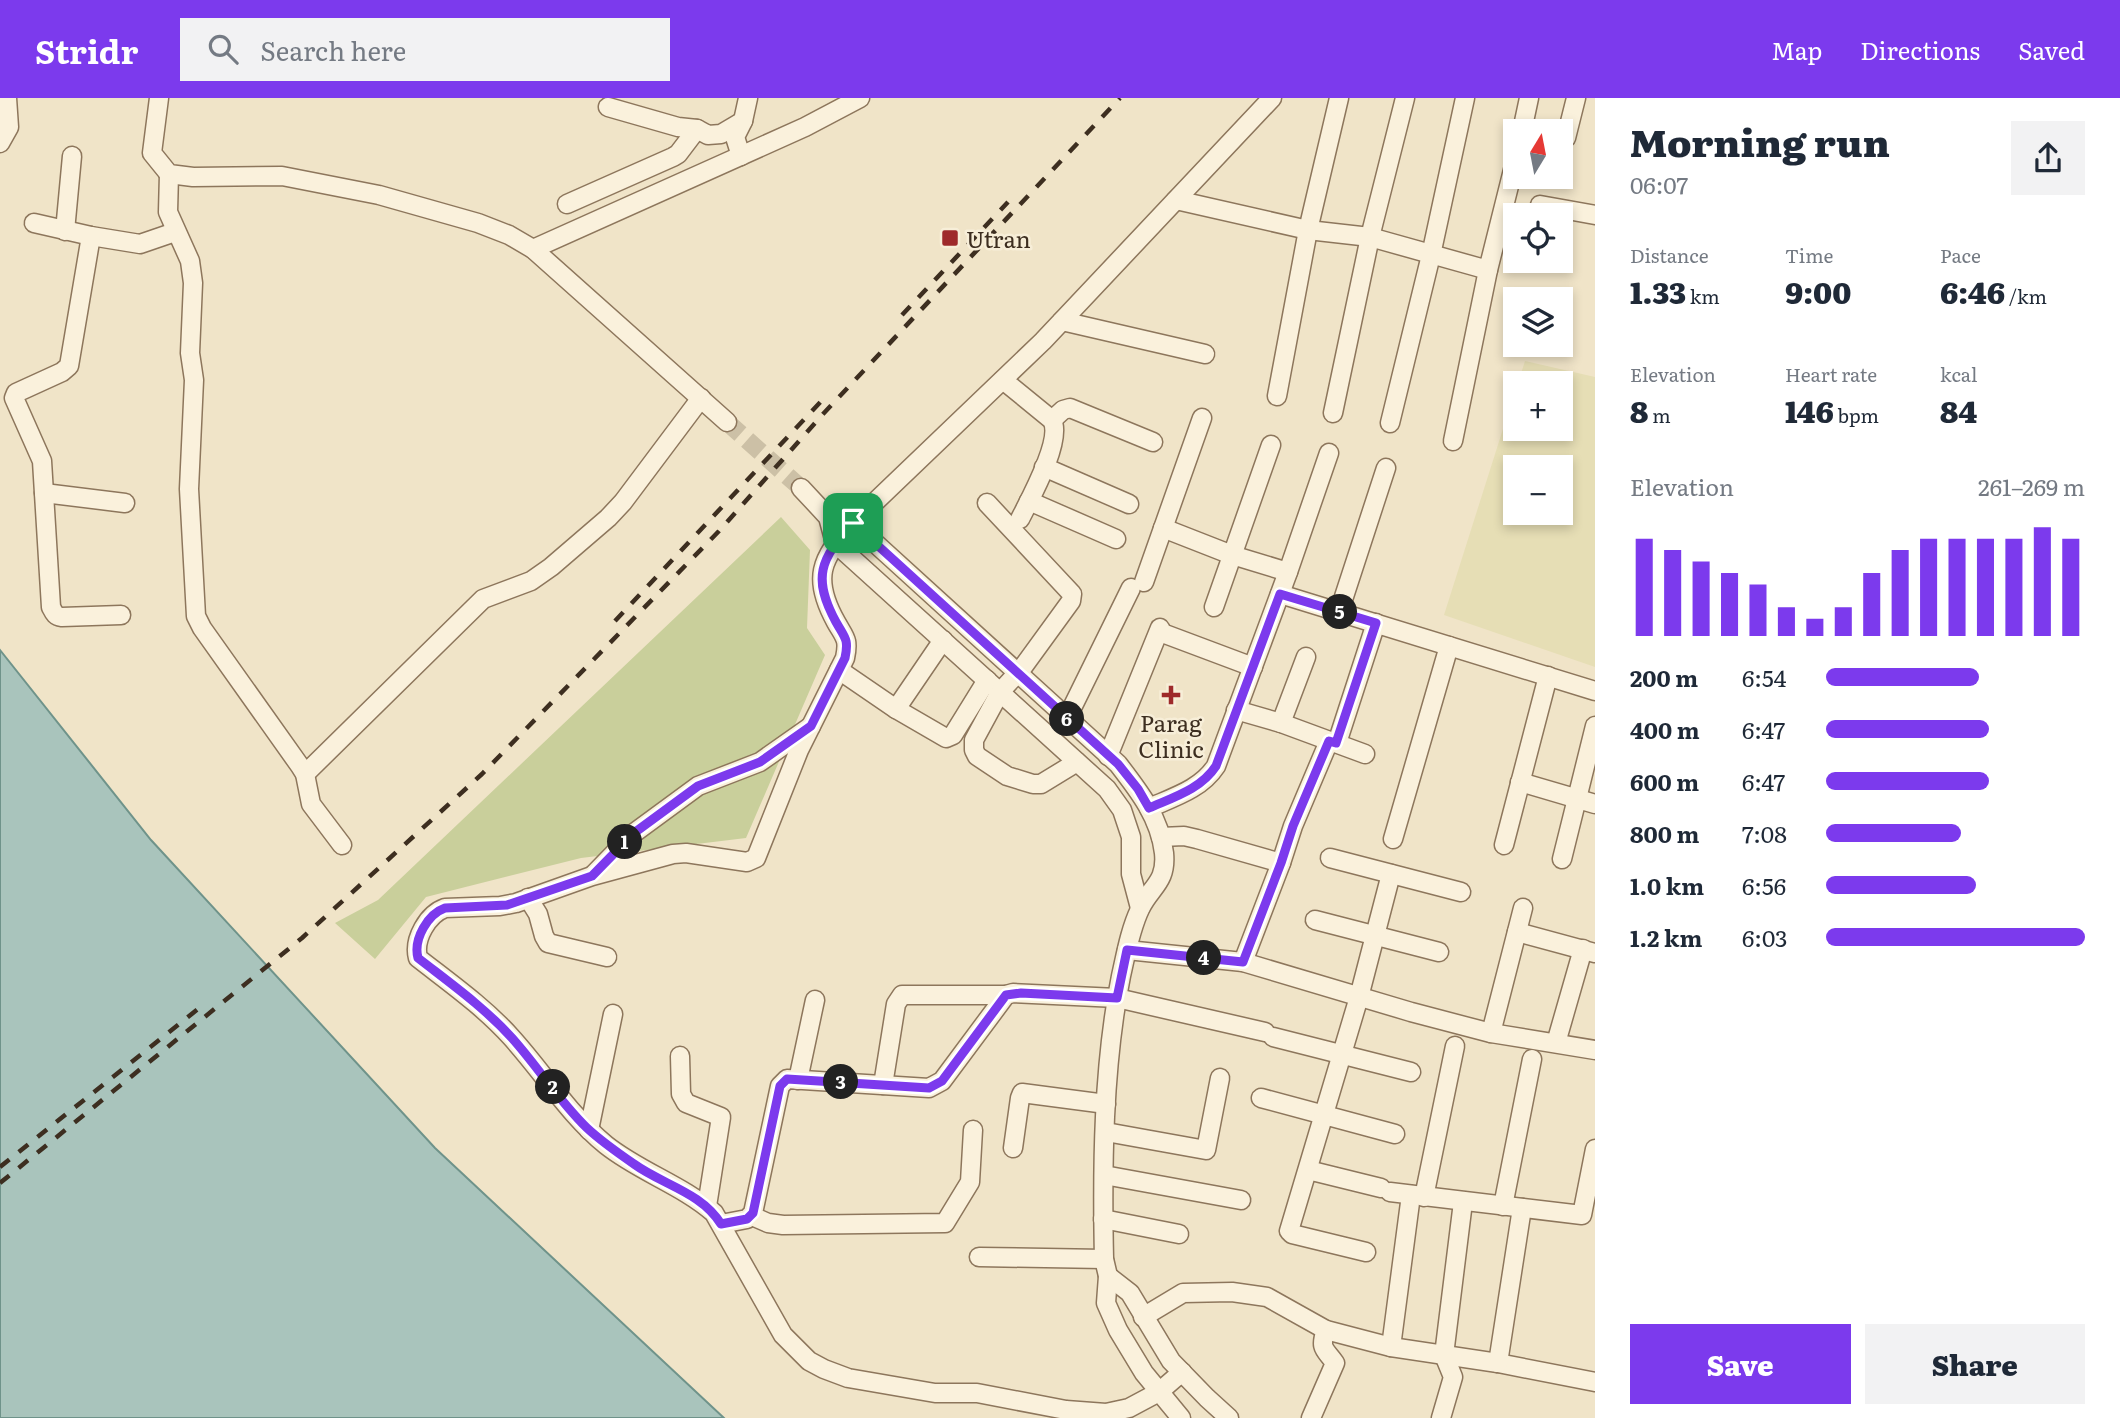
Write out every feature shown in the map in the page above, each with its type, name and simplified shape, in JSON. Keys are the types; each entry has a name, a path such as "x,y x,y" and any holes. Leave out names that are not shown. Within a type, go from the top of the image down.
{"street":[{"path":"0,143 9,127 7,98"},
{"path":"159,98 152,153 169,174 168,212 190,261 193,283 190,353 194,380 189,489 196,616 305,775 311,804 342,845"},
{"path":"741,156 735,138 743,121 748,98"},
{"path":"533,249 806,127 860,98"},
{"path":"1182,1373 1159,1392 1129,1408 1106,1413 978,1393 935,1393 848,1378 809,1361 783,1335 714,1213 699,1200 638,1168 589,1130 511,1037 479,1006 418,958 416,951 430,916 445,908 500,906 592,876 673,854 686,853 747,862 756,859 799,750 845,658 848,646 846,637 825,602 822,585 823,565 835,543 1062,321 1272,98"},
{"path":"1277,396 1308,230 1339,98"},
{"path":"1332,413 1370,237 1405,98"},
{"path":"1390,423 1431,255 1465,98"},
{"path":"1525,119 1529,98"},
{"path":"1571,119 1576,98"},
{"path":"608,107 678,127 697,129 708,135 721,134 743,121"},
{"path":"567,204 673,157 697,129"},
{"path":"65,231 72,156"},
{"path":"169,174 193,177 282,176 379,195 478,223 509,235 533,249 727,422"},
{"path":"1453,441 1488,270 1508,189"},
{"path":"1176,200 1308,230 1370,237 1488,270"},
{"path":"1573,211 1595,215"},
{"path":"34,222 65,231 140,244 175,232"},
{"path":"91,236 69,366 62,372 7,393 42,461 53,612 62,617 121,615"},
{"path":"1062,321 1205,354"},
{"path":"1003,380 1052,420 1055,429 1044,467 1020,519"},
{"path":"305,775 483,599 531,581 608,518 701,398"},
{"path":"1052,420 1063,410 1070,408 1153,442"},
{"path":"1067,718 1138,585 1163,528 1202,418"},
{"path":"1214,607 1271,445"},
{"path":"1149,808 1195,788 1209,777 1216,766 1329,453"},
{"path":"1044,467 1129,504"},
{"path":"1339,612 1386,468"},
{"path":"801,488 828,517 835,543 1107,789 1122,810 1131,837 1131,874 1140,908"},
{"path":"44,493 125,503"},
{"path":"1029,501 1116,539"},
{"path":"839,670 942,737 950,737 993,686 1018,673 1071,601 1072,594 987,503"},
{"path":"828,517 853,523 1118,764 1138,789 1161,836 1165,855 1161,880 1140,908 1127,950 1117,998 1106,1104 1103,1219 1106,1303 1144,1373 1181,1418"},
{"path":"1163,528 1232,555 1288,572"},
{"path":"1280,594 1595,691"},
{"path":"1243,962 1293,826 1333,742 1376,623"},
{"path":"1108,756 1162,631 1252,667"},
{"path":"896,709 943,640"},
{"path":"1394,839 1449,646"},
{"path":"1281,723 1306,657"},
{"path":"1504,845 1548,676"},
{"path":"993,686 974,740 976,756 1007,776 1033,784 1041,784 1077,762"},
{"path":"1236,710 1281,723 1365,754"},
{"path":"592,876 634,833 698,786 760,762 811,726"},
{"path":"1562,859 1595,726"},
{"path":"1520,782 1595,804"},
{"path":"1161,836 1184,836 1281,863"},
{"path":"1330,858 1461,891"},
{"path":"1366,1252 1289,1231 1377,935 1391,874"},
{"path":"528,898 538,914 548,943 607,957"},
{"path":"1491,1033 1523,908"},
{"path":"1315,920 1439,953"},
{"path":"1517,932 1589,951 1556,1043"},
{"path":"1127,950 1243,962 1491,1033 1595,1050"},
{"path":"883,1085 896,1004 902,995 1021,993 1117,998 1411,1072"},
{"path":"752,1216 780,1086 787,1079 929,1088 942,1081 1006,995"},
{"path":"798,1080 815,1000"},
{"path":"589,1130 613,1014"},
{"path":"1391,1347 1418,1196 1455,1046"},
{"path":"680,1056 683,1099 721,1117 707,1206"},
{"path":"1503,1206 1532,1059"},
{"path":"1106,1132 1206,1150 1220,1078"},
{"path":"1013,1148 1022,1093 1106,1104"},
{"path":"1261,1098 1395,1133"},
{"path":"721,1224 752,1216 768,1223 783,1225 945,1223 970,1182 974,1130"},
{"path":"1308,1170 1418,1196 1588,1217 1595,1149"},
{"path":"1104,1175 1241,1200"},
{"path":"1441,1418 1453,1377 1444,1355 1463,1202"},
{"path":"1498,1363 1522,1208"},
{"path":"1103,1219 1179,1234"},
{"path":"979,1257 1106,1267 1130,1293 1171,1361 1229,1418"},
{"path":"1143,1317 1183,1293 1232,1292 1267,1297 1325,1330 1391,1347 1498,1363 1595,1382"},
{"path":"1311,1418 1335,1363 1323,1349 1325,1330"}],"shaded area":[{"path":"1525,361 1569,371 1522,371"},
{"path":"1573,372 1595,377 1595,667 1444,615 1503,429 1503,441 1573,441"}],"green space":[{"path":"781,517 810,550 807,628 825,655 746,838 581,858 426,897 375,959 335,923 378,900"}],"water":[{"path":"0,650 151,840 435,1148 724,1418 0,1418"}],"tunnel":[{"path":"727,422 801,488"}],"railway":[{"path":"0,1183 302,938 482,774 719,531 824,413 1120,98"},
{"path":"902,315 1008,202"},
{"path":"615,621 826,396"},
{"path":"0,1167 198,1009"}],"place":[{"name":"Utran","path":"950,238"},
{"name":"Parag Clinic","path":"1171,695"}],"route":[{"path":"853,523 1118,764 1149,808 1195,788 1209,777 1216,766 1280,594 1376,623 1336,743 1329,741 1293,826 1243,962 1127,950 1117,998 1021,993 1006,995 942,1081 929,1088 787,1079 780,1086 752,1216 721,1224 714,1213 699,1200 638,1168 585,1126 511,1037 479,1006 418,958 417,944 430,916 437,911 445,908 516,903 592,876 634,833 698,786 760,762 811,726 845,658 848,646 846,637 825,602 823,565 835,543 853,523"}]}
